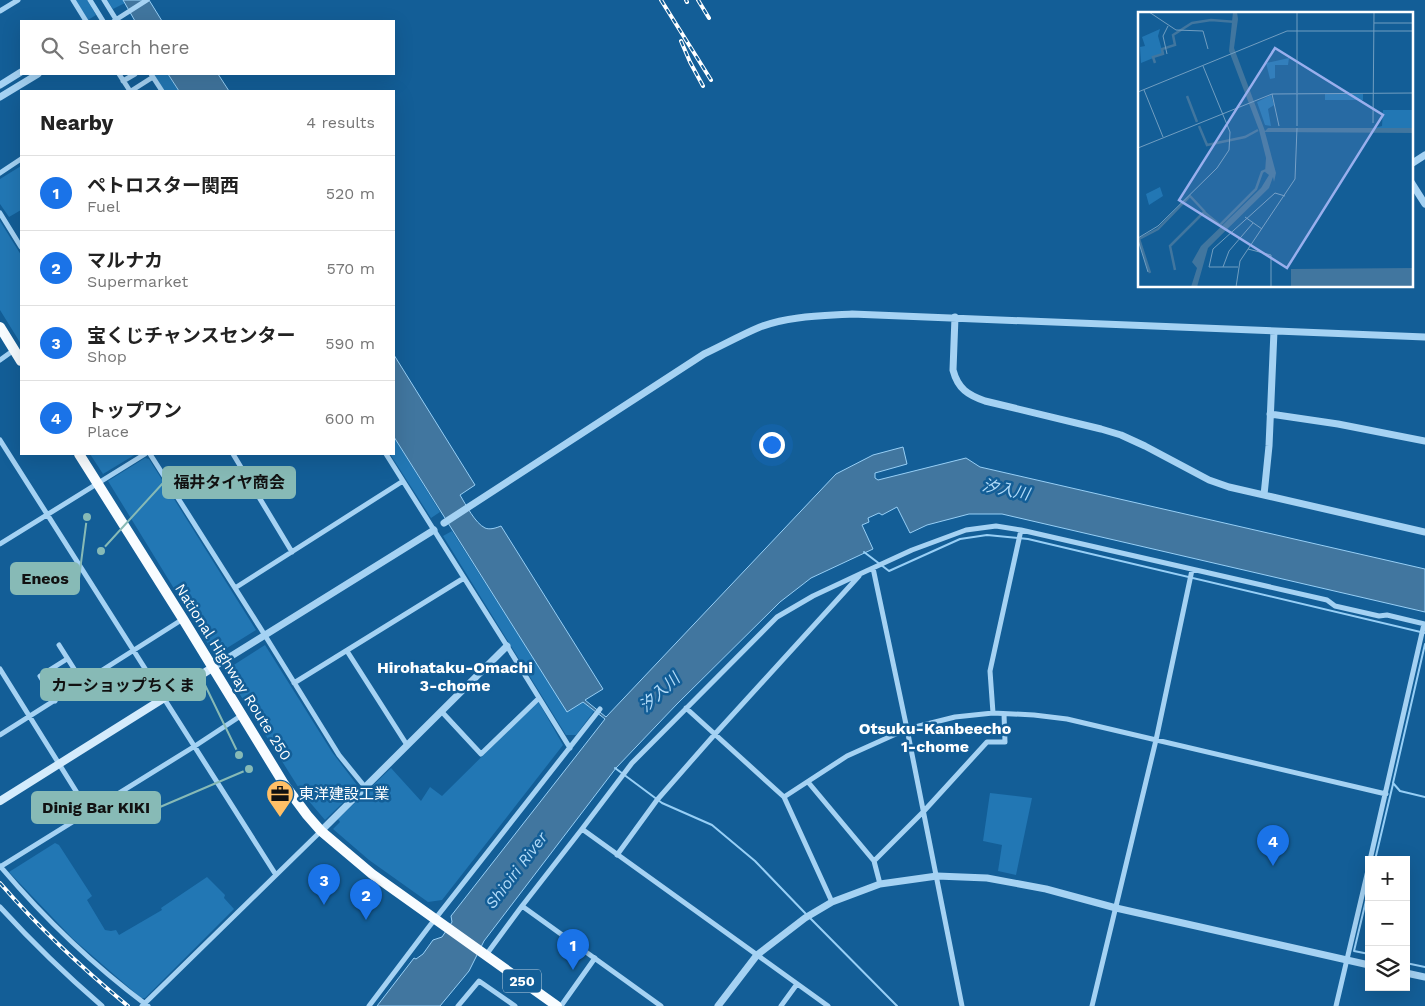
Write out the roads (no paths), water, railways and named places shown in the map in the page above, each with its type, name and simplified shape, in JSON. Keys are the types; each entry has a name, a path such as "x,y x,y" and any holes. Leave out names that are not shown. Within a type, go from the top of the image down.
{"highway":[{"path":"0,327 20,359"},
{"name":"National Highway Route 250","path":"80,455 284,784 307,815 321,831 372,874 559,1006"}],"main road":[{"path":"0,801 212,668"}],"street":[{"path":"0,12 18,0"},
{"path":"73,0 85,20"},
{"path":"90,0 103,20"},
{"path":"104,0 115,20"},
{"path":"117,20 147,0"},
{"path":"0,85 20,73"},
{"path":"0,97 36,75"},
{"path":"120,75 129,90"},
{"path":"123,81 133,75"},
{"path":"131,90 152,75 161,90"},
{"path":"1412,163 1425,155"},
{"path":"0,172 20,160"},
{"path":"1412,184 1425,204"},
{"path":"0,213 20,245"},
{"path":"212,668 434,530 704,354 762,327 796,318 852,314 1425,337"},
{"path":"955,317 955,377 963,390 972,397 1121,435 1209,480 1229,487 1425,532"},
{"path":"1264,494 1274,331"},
{"path":"0,360 14,350"},
{"path":"1270,414 1338,424 1425,441"},
{"path":"0,440 276,875"},
{"path":"0,544 143,455"},
{"path":"151,455 339,755 365,787"},
{"path":"234,455 292,552"},
{"path":"387,455 570,748"},
{"path":"235,588 403,482"},
{"path":"486,956 632,763 777,617 813,596 912,550 966,530 996,526 1021,530 1327,600 1335,606 1370,614 1387,615 1425,624 1371,856"},
{"path":"993,713 990,670 1021,530"},
{"path":"873,568 924,811 962,1006"},
{"path":"1092,1006 1156,740 1192,570"},
{"path":"617,855 657,800 714,734 862,573"},
{"path":"294,683 464,578"},
{"path":"0,735 183,619"},
{"path":"59,645 83,683"},
{"path":"242,715 0,867 63,934 145,1005 507,646"},
{"path":"347,651 407,745"},
{"path":"55,701 40,676 67,659"},
{"path":"0,668 90,812"},
{"path":"442,712 480,754 539,698"},
{"path":"686,708 784,797 832,902"},
{"path":"369,1006 598,712"},
{"path":"784,797 847,756 907,729 955,717 993,713 1068,719 1386,794"},
{"path":"874,861 924,811 987,742 1005,742 1004,714"},
{"path":"808,782 874,861 880,884"},
{"path":"582,830 828,1006"},
{"path":"718,1006 757,955 805,918 832,902 880,884 937,876 987,878 1046,889 1116,908 1365,964"},
{"path":"1336,1006 1365,882"},
{"path":"522,906 661,1006"},
{"path":"0,907 22,932 102,1006"},
{"path":"559,1006 595,958"},
{"path":"1410,974 1425,977"},
{"path":"458,1006 479,981 515,1006"},
{"path":"781,1006 797,984"}],"water":[{"path":"123,0 149,0 161,20 134,20"},
{"path":"169,75 219,75 228,90 178,90"},
{"path":"395,357 475,485 460,495 465,504 481,526 491,529 501,526 603,689 585,700 606,717 836,474 873,455 903,447 907,464 875,473 875,478 878,480 966,458 980,467 1425,569 1425,612 1002,514 969,514 927,525 910,533 897,507 882,515 879,513 868,518 869,522 862,525 873,549 811,578 780,602 677,704 616,768 484,941 469,971 440,1006 377,1006 414,958 416,959 423,954 433,940 442,937 452,922 451,916 605,719 583,702 567,712 395,439"}],"waterway":[{"path":"864,552 889,571 960,539 987,535 1028,539 1425,633"},
{"path":"1425,644 1393,783 1400,791 1425,797"},
{"path":"615,768 662,803 712,825 755,861 806,914"},
{"path":"1376,856 1393,784"},
{"path":"1365,953 1354,951 1366,901"},
{"path":"809,917 897,1006"},
{"path":"1410,964 1425,967"}],"railway":[{"path":"661,0 711,80"},
{"path":"698,0 709,18"},
{"path":"681,41 703,86"},
{"path":"0,883 61,947 128,1006"}],"place":[{"name":"Eneos","path":"87,517"},
{"name":"福井タイヤ商会","path":"101,551"},
{"name":"カーショップちくま","path":"239,755"},
{"name":"Dinig Bar KIKI","path":"249,769"},
{"name":"東洋建設工業","path":"280,818"},
{"name":"トップワン","path":"1273,866"},
{"name":"宝くじチャンスセンター","path":"324,905"},
{"name":"マルナカ","path":"366,920"},
{"name":"ペトロスター関西","path":"573,970"}],"district":[{"name":"Hirohataku-Omachi 3-chome","path":"455,676"},
{"name":"Otsuku-Kanbeecho 1-chome","path":"935,737"}],"water label":[{"name":"汐入川","path":"1006,489"},
{"name":"汐入川","path":"659,692"},
{"name":"Shioiri River","path":"516,870"}]}
